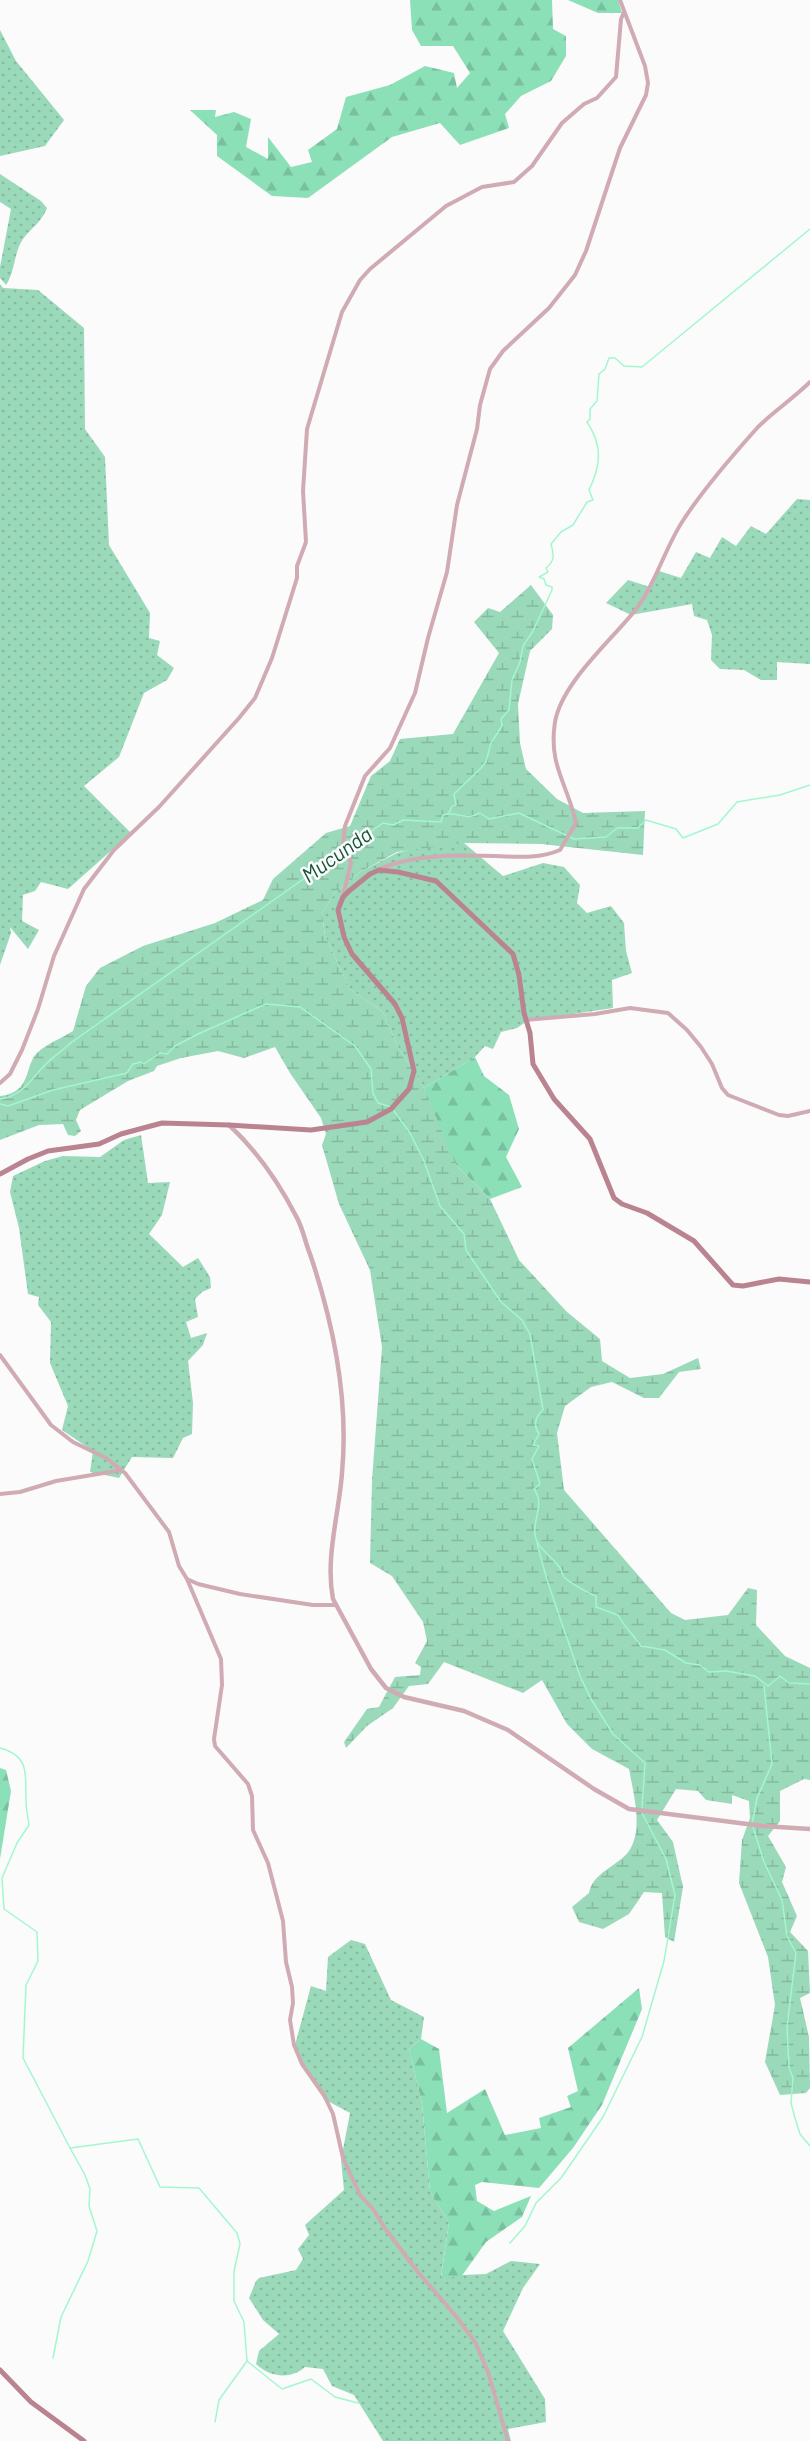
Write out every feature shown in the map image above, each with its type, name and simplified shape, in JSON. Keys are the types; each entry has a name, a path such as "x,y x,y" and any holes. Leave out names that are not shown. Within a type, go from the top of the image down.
{"main road":[{"path":"0,1174 48,1150 99,1144 114,1136 154,1125 169,1123 316,1130 367,1122 392,1108 412,1083 414,1065 398,1008 347,946 339,918 339,907 343,897 375,871 398,872 436,881 507,946 517,964 525,1020 530,1033 533,1064 544,1085 562,1109 590,1139 614,1198 622,1204 647,1213 694,1241 733,1285 743,1287 779,1279 810,1282"},
{"path":"0,2370 31,2402 84,2441"}],"street":[{"path":"343,897 351,863 345,850 345,826 363,779 390,748 418,682 449,567 457,505 490,369 503,351 549,308 575,275 586,251 620,148 646,95 648,83 645,66 620,0"},
{"path":"0,1083 10,1074 22,1050 38,1009 54,956 84,889 114,850 159,807 255,698 272,658 297,578 297,566 306,542 303,491 307,429 333,337 351,294 370,269 446,206 482,187 514,182 532,166 562,123 584,104 597,98 616,77 621,19 624,12"},
{"path":"375,871 412,860 452,856 529,857 560,850 576,823 555,762 556,721 565,698 602,647 638,606 660,569 678,529 714,478 759,427 810,382"},
{"path":"525,1020 630,1008 662,1011 672,1016 695,1039 708,1056 722,1088 728,1095 779,1116 810,1111"},
{"path":"229,1125 262,1162 296,1215 327,1309 336,1349 344,1416 342,1473 331,1566 331,1588 337,1605 371,1669 386,1688 404,1697 464,1711 508,1730 594,1789 629,1809 775,1827 810,1829"},
{"path":"0,1355 51,1425 74,1442 106,1458 122,1470 168,1530 179,1566 187,1578 221,1659 222,1685 215,1746 248,1784 253,1805 253,1830 267,1863 283,1921 286,1962 292,1995 290,2020 294,2045 302,2064 324,2095 333,2114 343,2158 360,2195 373,2209 417,2271 475,2342 488,2372 508,2441"},
{"path":"0,1494 20,1492 56,1481 122,1470"},
{"path":"187,1578 198,1584 240,1594 313,1605 337,1605"}],"green space":[{"path":"410,0 552,0 553,29 566,36 566,56 551,81 521,96 505,114 509,128 460,145 440,123 392,137 308,198 272,196 217,156 217,135 190,110 216,110 215,117 234,112 251,119 246,147 268,159 268,137 291,167 312,162 308,150 337,129 346,97 390,85 425,66 454,73 457,88 470,73 453,46 421,46 412,30"},
{"path":"568,0 618,0 622,13 598,13"},
{"path":"0,30 16,61 64,120 45,146 0,156"},
{"path":"0,174 41,201 47,208 20,244 6,285 0,278 0,267 11,209 0,202"},
{"path":"0,284 3,288 38,290 84,328 85,429 105,457 109,545 150,613 149,638 160,641 157,655 174,668 167,680 144,693 119,757 84,786 131,833 68,889 41,882 35,891 23,895 22,921 39,930 28,949 10,927 11,933 0,965"},
{"path":"797,499 810,500 810,664 777,662 777,680 761,680 744,670 720,669 711,660 712,635 707,620 694,616 692,604 631,615 606,603 628,580 650,587 659,571 681,578 696,552 710,558 722,537 736,546 751,526 766,534"},
{"path":"531,585 553,615 552,629 530,651 518,704 520,743 526,769 557,799 583,813 645,811 643,855 541,844 464,843 397,852 360,872 335,893 322,913 325,936 350,989 383,1012 398,1047 424,1088 456,1165 490,1199 519,1260 567,1312 600,1339 602,1361 630,1378 663,1374 698,1358 701,1369 679,1372 659,1398 644,1398 612,1382 591,1387 565,1406 557,1433 564,1490 671,1613 685,1620 728,1615 748,1588 757,1590 756,1625 785,1656 810,1668 810,1780 804,1779 780,1791 780,1821 768,1836 786,1867 782,1882 797,1916 790,1932 808,1951 810,1993 800,1998 809,2037 810,2088 806,2093 780,2095 765,2062 775,2005 768,1957 739,1883 742,1840 750,1818 749,1801 732,1795 732,1804 706,1800 698,1791 676,1789 657,1820 673,1842 683,1887 674,1942 665,1937 662,1893 644,1892 629,1914 603,1929 579,1922 572,1907 589,1893 591,1886 600,1875 629,1851 636,1832 635,1799 629,1769 592,1749 567,1724 542,1680 523,1693 444,1662 428,1684 409,1686 393,1708 367,1726 346,1748 344,1742 367,1709 379,1707 395,1677 420,1675 421,1667 415,1663 427,1641 423,1622 392,1576 370,1563 372,1480 382,1347 370,1270 339,1204 322,1145 326,1134 321,1118 275,1047 244,1058 218,1051 181,1058 157,1066 154,1071 128,1081 80,1110 76,1120 81,1131 75,1136 68,1135 63,1124 39,1125 0,1140 0,1096 10,1094 22,1085 37,1053 73,1031 86,986 100,968 143,946 215,923 263,900 273,879 326,833 350,826 371,776 390,761 400,739 453,734 499,653 474,622 488,608 500,612"},
{"path":"464,843 503,876 543,863 564,867 580,885 577,903 587,913 611,906 624,923 626,951 632,973 612,980 613,1008 527,1021 517,1028 501,1032 493,1049 485,1046 475,1057 424,1088 398,1047 383,1012 350,989 325,936 322,913 335,893 360,872 397,853 434,844"},
{"path":"475,1057 484,1076 509,1095 519,1129 506,1157 522,1187 490,1199 456,1165 441,1134 424,1088"},
{"path":"141,1135 148,1183 170,1182 162,1215 149,1234 183,1267 198,1258 210,1277 211,1288 202,1292 195,1299 198,1317 186,1322 191,1338 207,1333 203,1345 188,1361 193,1403 192,1434 183,1438 173,1458 132,1457 119,1478 90,1472 93,1451 62,1430 68,1406 50,1363 51,1322 38,1305 39,1297 28,1294 19,1228 10,1192 13,1176 45,1161 63,1156 100,1157 124,1140"},
{"path":"0,1768 6,1770 11,1791 0,1859"},
{"path":"351,1940 365,1944 391,2000 424,2017 421,2039 409,2049 422,2104 430,2191 449,2223 441,2276 486,2274 511,2261 540,2264 523,2288 503,2331 545,2399 546,2422 508,2429 511,2441 383,2441 354,2395 332,2386 323,2369 305,2367 293,2374 280,2375 267,2372 256,2364 259,2351 279,2334 263,2320 249,2298 256,2281 259,2278 296,2270 303,2259 298,2249 309,2235 305,2225 344,2190 341,2160 350,2113 324,2099 302,2067 295,2045 311,1986 326,1991 328,1957"},
{"path":"639,1988 642,2009 602,2105 573,2148 539,2188 482,2182 475,2185 477,2201 494,2211 531,2196 522,2217 486,2242 461,2277 441,2277 449,2223 430,2191 422,2104 409,2049 421,2039 439,2049 447,2113 485,2089 505,2135 541,2128 539,2118 571,2107 567,2096 578,2091 568,2048"}],"waterway":[{"path":"449,813 452,806 456,805 454,794 486,762 491,743 502,726 501,719 509,710 512,680 520,662 523,646 533,631 552,590 552,587 546,585 544,579 539,577 548,572 546,568 553,555 551,544 561,532 573,525 587,502 593,500 589,490 599,456 596,439 587,422 590,419 590,409 597,401 599,374 605,369 609,358 615,358 624,366 642,367 810,229"},
{"name":"Mucunda","path":"0,1099 19,1092 49,1061 72,1042 383,823 393,825 403,820 441,822 443,815 448,814 470,816 480,813 489,819 519,813 574,839 606,837 617,828 638,828 646,820 676,829 683,838 718,824 737,802 780,795 810,785"},
{"path":"0,1104 8,1106 53,1090 127,1073 133,1064 141,1062 144,1064 160,1053 167,1054 175,1046 198,1034 266,1004 300,1007 355,1046 371,1069 373,1093 378,1103 391,1107"},
{"path":"394,1111 410,1133 424,1161 440,1206 464,1234 466,1250 501,1302 522,1320 530,1334 543,1410 536,1421 539,1434 533,1445 539,1446 532,1459 540,1484 534,1489 539,1500 535,1528 538,1544 561,1569 564,1577 579,1588 596,1596 596,1607 618,1615 641,1646 665,1650 686,1663 700,1665 709,1672 726,1671 755,1676 768,1686 780,1676 789,1683 810,1684"},
{"path":"537,1543 547,1580 580,1676 591,1699 613,1734 645,1763 642,1808"},
{"path":"764,1686 772,1764 757,1798 752,1824 764,1862 782,1900 787,1936 796,1953 787,2027 789,2067 793,2078 791,2103 800,2134 810,2146"},
{"path":"0,1748 17,1756 22,1762 26,1775 29,1825 17,1843 2,1878 4,1909 37,1932 38,1961 26,1985 23,2058 70,2148 138,2139 160,2187 199,2188 237,2233 240,2244 234,2271 234,2301 244,2322 247,2361 282,2389 311,2379 335,2397 358,2403"},
{"path":"510,2243 525,2226 536,2203 561,2178 603,2117 642,2037 664,1961 675,1895 666,1859 642,1813"},
{"path":"53,2358 61,2317 88,2261 97,2231 89,2206 90,2189 70,2148"},
{"path":"215,2422 219,2400 247,2361"}]}
